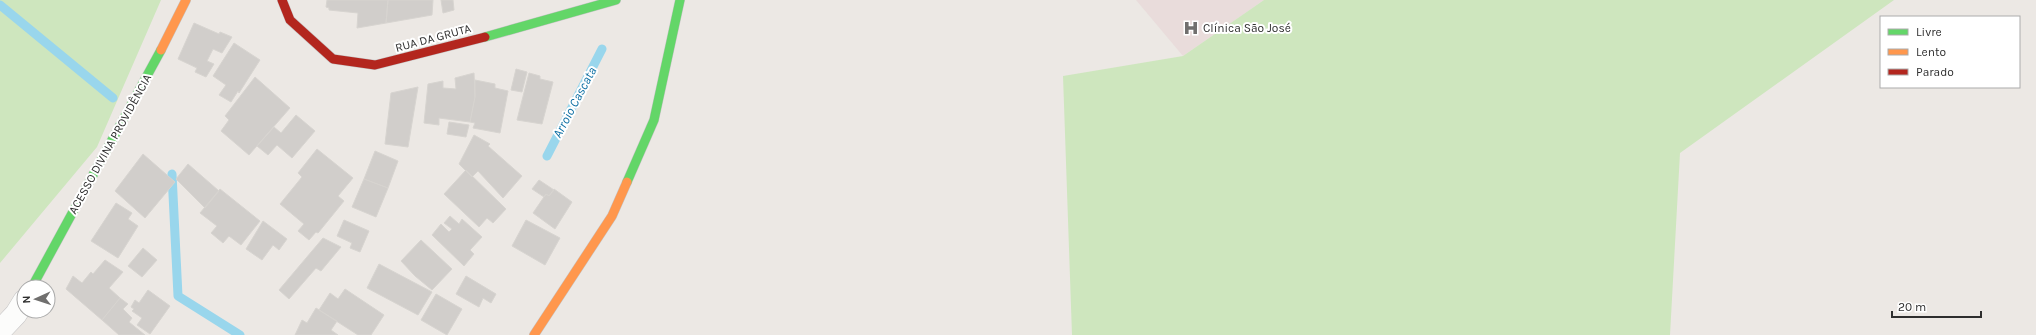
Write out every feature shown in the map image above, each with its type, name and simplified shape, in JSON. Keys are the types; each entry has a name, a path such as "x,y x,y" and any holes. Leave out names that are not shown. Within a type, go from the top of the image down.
{"street":[{"name":"ACESSO DIVINA PROVIDÊNCIA","path":"36,279 131,107 186,0"},
{"name":"RUA DA GRUTA","path":"282,0 290,20 333,59 375,65 516,29 616,0"},
{"path":"534,335 616,209 654,120 680,0"},
{"path":"0,331 16,314"}],"shaded area":[{"name":"Clínica São José","path":"1136,0 1264,0 1183,56"}],"green space":[{"path":"0,0 161,0 97,147 0,263"},
{"path":"1264,0 1894,0 1680,153 1670,335 1072,335 1063,76 1183,56"}],"building":[{"path":"327,0 388,0 386,23 357,28 358,13 329,10 329,8 326,7"},
{"path":"388,0 433,0 432,15 386,23"},
{"path":"441,0 453,0 454,10 443,13"},
{"path":"194,23 219,34 220,32 232,37 222,53 213,49 207,61 214,64 206,77 195,72 197,68 178,59"},
{"path":"234,43 260,60 239,93 238,91 231,102 219,95 226,85 213,76"},
{"path":"516,69 527,72 522,92 511,90"},
{"path":"474,73 475,97 470,122 439,118 439,125 424,123 428,84 443,81 443,88 456,89 455,78"},
{"path":"529,73 540,76 540,79 553,82 542,124 517,120"},
{"path":"255,77 290,108 249,155 221,131 229,120 225,116"},
{"path":"475,80 495,84 495,88 508,91 500,133 473,128 475,123 470,122 475,97"},
{"path":"418,87 408,147 385,144 391,93"},
{"path":"296,115 315,131 292,158 277,145 268,155 257,146 274,127 281,133"},
{"path":"449,122 469,125 466,137 447,134"},
{"path":"474,135 490,144 488,146 522,176 503,198 478,171 472,177 459,164"},
{"path":"317,149 353,178 338,196 344,201 318,233 316,232 309,240 298,231 304,224 280,204 302,177 298,173"},
{"path":"375,151 398,161 388,188 364,179"},
{"path":"143,154 175,182 145,218 115,191"},
{"path":"188,164 219,191 205,208 176,179"},
{"path":"466,170 506,209 493,223 487,218 479,227 444,194"},
{"path":"364,179 388,188 376,217 352,207"},
{"path":"539,180 554,190 549,196 546,194 544,197 532,189"},
{"path":"220,189 260,221 241,245 229,236 223,243 211,233 217,226 200,213"},
{"path":"554,189 572,202 555,229 533,213 546,194 549,196"},
{"path":"116,203 132,213 128,219 138,226 118,258 91,241"},
{"path":"450,216 459,224 462,219 482,237 470,250 474,254 464,266 432,235 441,224 449,232 452,229 444,223"},
{"path":"344,220 369,231 360,252 350,248 352,243 337,236"},
{"path":"526,220 560,238 545,265 512,246"},
{"path":"263,221 287,239 279,250 273,245 262,260 246,249"},
{"path":"323,238 341,247 321,271 316,268 289,299 279,290"},
{"path":"421,240 452,269 432,290 415,276 401,261"},
{"path":"143,248 157,260 142,277 128,266"},
{"path":"105,260 123,272 109,288 120,298 102,320 66,289 73,276 82,283 91,272 93,274"},
{"path":"379,264 432,292 418,315 367,288"},
{"path":"466,276 496,294 491,303 483,298 479,307 456,294"},
{"path":"345,289 384,315 371,335 358,335 319,310 330,293 338,299"},
{"path":"148,290 170,306 150,334 137,325 142,318 132,311 134,309 131,307 135,300 139,303"},
{"path":"436,294 462,309 447,335 421,320"},
{"path":"120,298 128,304 123,309 132,318 129,322 145,335 119,335 102,320"},
{"path":"316,308 337,321 331,330 338,335 295,335 302,320 307,323"}],"waterway":[{"path":"0,5 113,98"},
{"name":"Arroio Cascata","path":"547,156 602,49"},
{"path":"172,174 178,296 240,335"}],"traffic: fast":[{"path":"485,37 616,0"},
{"path":"627,182 654,120 680,0"},
{"path":"36,279 161,50"}],"traffic: slow":[{"path":"161,50 186,0"},
{"path":"534,335 612,216 627,182"}],"traffic: jam":[{"path":"282,0 290,20 333,59 375,65 485,37"}],"place":[{"name":"Clínica São José","path":"1191,28"}]}
